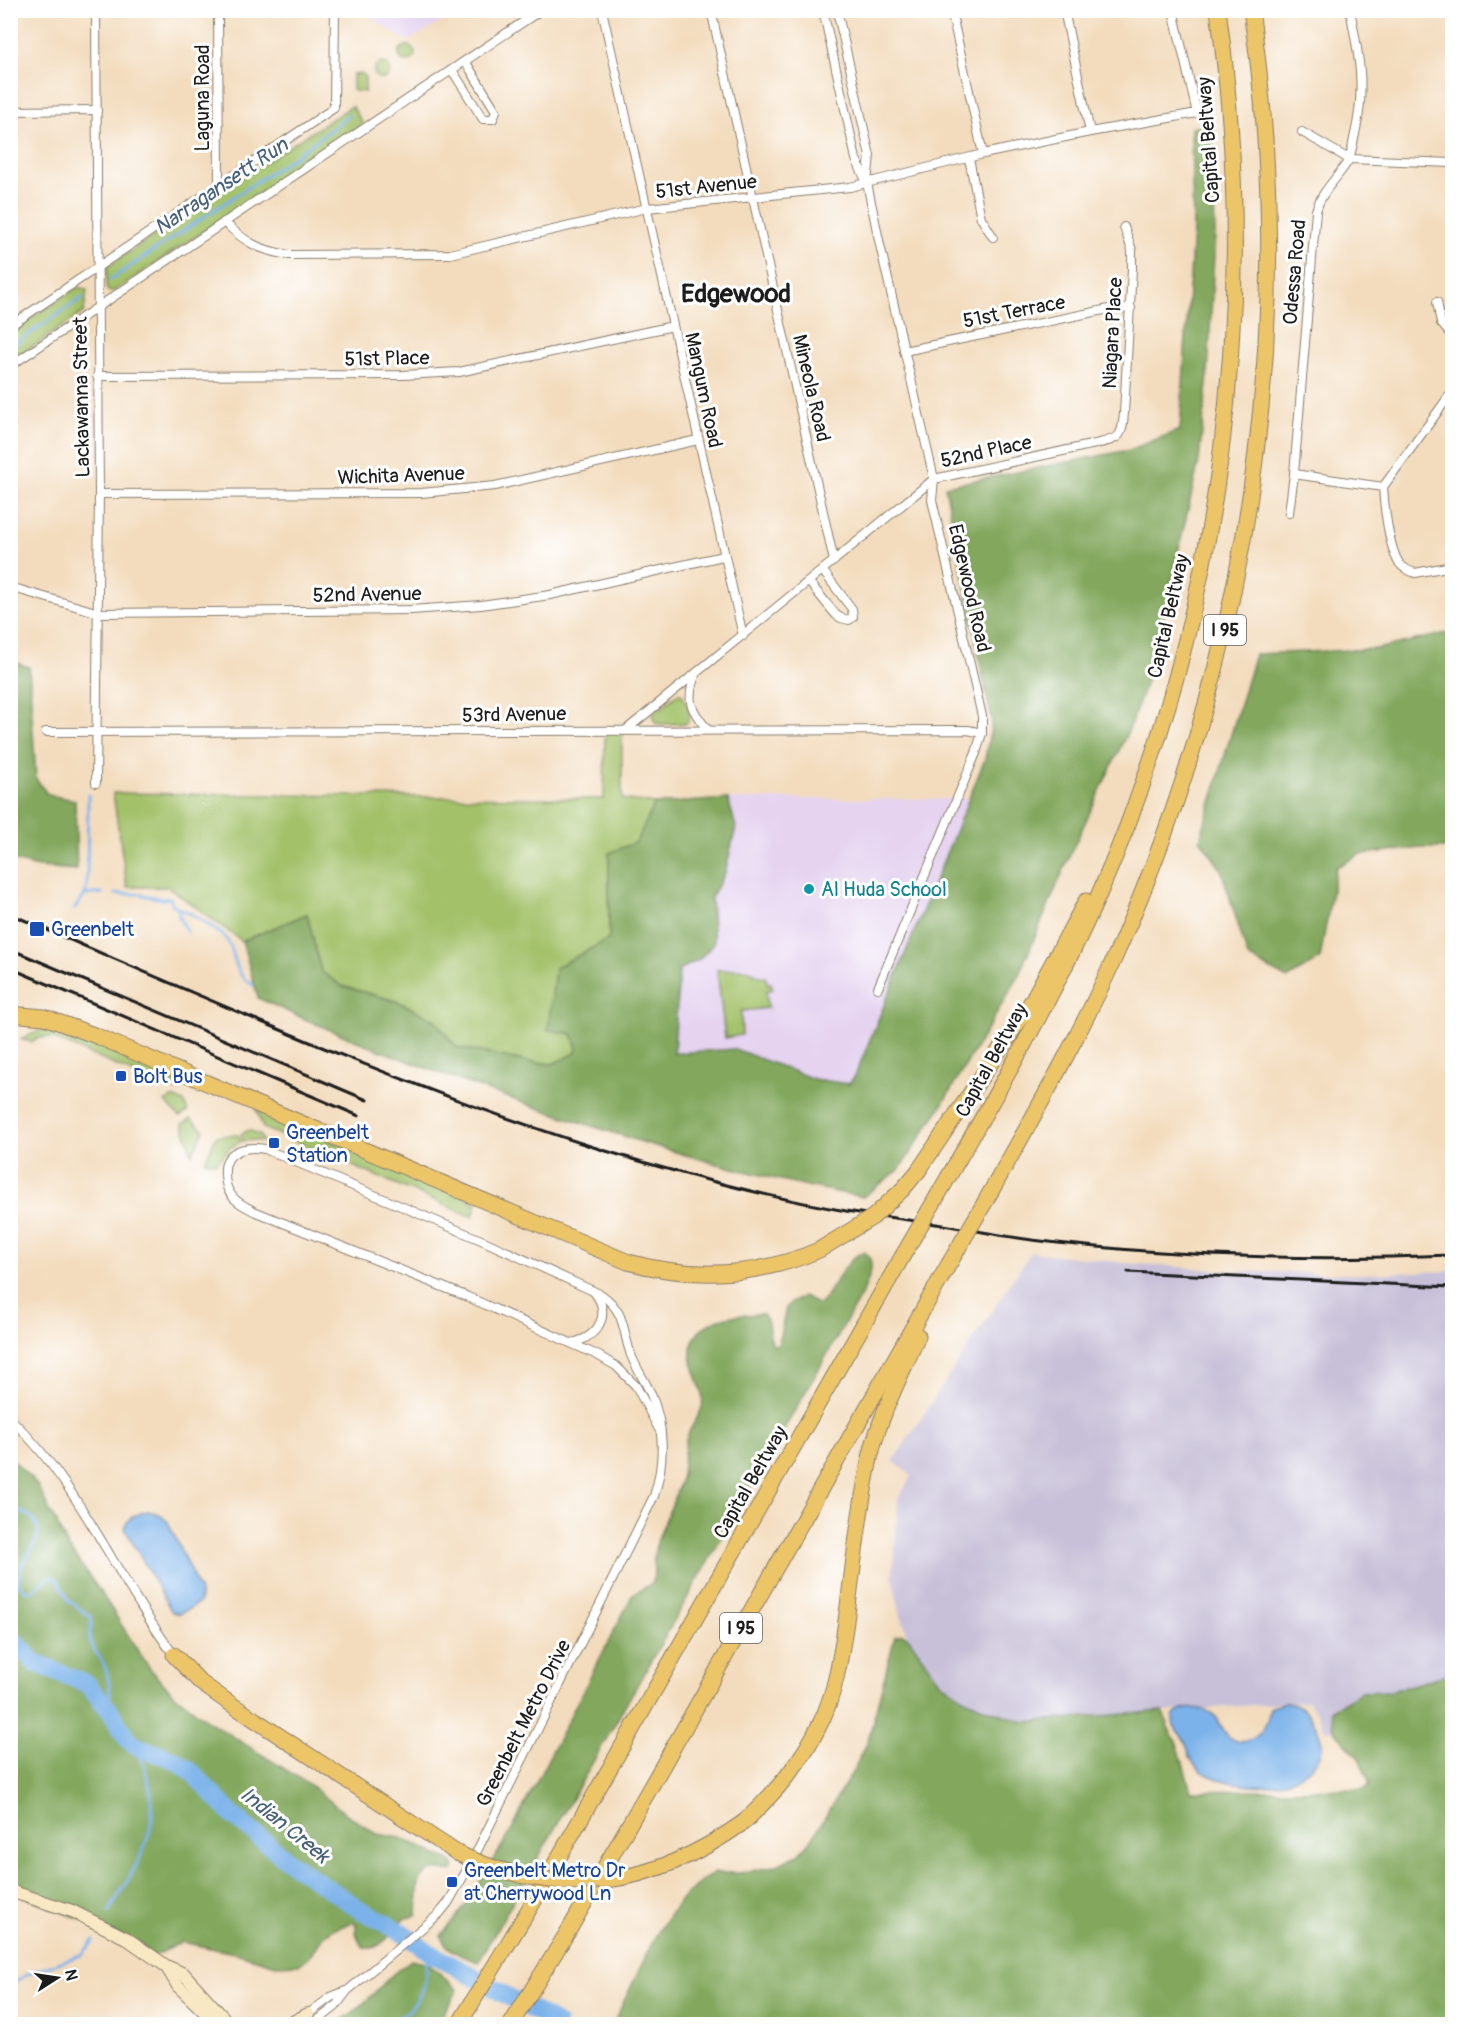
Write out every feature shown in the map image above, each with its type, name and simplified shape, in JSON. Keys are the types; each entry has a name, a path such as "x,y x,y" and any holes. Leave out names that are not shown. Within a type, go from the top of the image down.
{"highway":[{"name":"Capital Beltway","path":"459,2025 493,1970 1041,1013 1072,954 1101,890 1151,759 1182,655 1210,525 1223,438 1232,348 1234,198 1229,104 1218,10"},
{"name":"I 95","path":"512,2023 532,1992 985,1202 1079,1031 1108,971 1163,840 1215,674 1245,529 1257,441 1265,351 1268,265 1267,187 1251,10"},
{"path":"10,1014 44,1017 68,1024 628,1262 652,1268 704,1275 769,1268 819,1250 873,1217 903,1189 932,1151 1029,1006 1083,907 1134,804"},
{"path":"174,1655 201,1683 228,1702 457,1853 482,1864 528,1877 569,1882 604,1881 651,1871 700,1851 744,1822 767,1801 807,1749 822,1721 835,1680 868,1466 877,1434 949,1264"}],"street":[{"name":"Lackawanna Street","path":"96,10 99,494 96,783"},
{"name":"Laguna Road","path":"218,10 219,186"},
{"path":"10,327 334,108 335,10"},
{"path":"10,366 541,10"},
{"name":"Mangum Road","path":"602,10 723,556 743,636"},
{"name":"Mineola Road","path":"711,10 834,561"},
{"name":"Edgewood Road","path":"823,10 856,159 867,183 934,478 932,500 982,716 982,733 962,788 878,988"},
{"name":"Edgewood Road","path":"837,10 870,156 867,183"},
{"path":"951,10 983,154"},
{"path":"1064,10 1090,132"},
{"name":"51st Avenue","path":"224,222 243,239 266,249 290,255 450,254 647,208 850,187 983,154 1197,113 1173,10"},
{"name":"Odessa Road","path":"1289,513 1316,211 1322,197 1349,159 1357,126 1362,77 1350,10"},
{"path":"452,70 483,119 493,119 496,111 465,62"},
{"path":"10,111 97,111"},
{"path":"1302,132 1349,159 1452,163"},
{"path":"969,158 981,218 993,237"},
{"name":"Niagara Place","path":"1116,438 1123,429 1131,308 1132,250 1125,227"},
{"path":"1437,302 1441,322 1452,336"},
{"name":"51st Terrace","path":"904,351 1097,311 1131,308"},
{"name":"51st Place","path":"98,376 439,374 470,370 673,326"},
{"path":"1452,392 1383,487 1387,523 1399,563 1415,573 1452,566"},
{"name":"52nd Place","path":"626,730 934,478 1116,438"},
{"name":"Wichita Avenue","path":"99,494 421,493 471,490 698,440"},
{"path":"1294,474 1383,487"},
{"name":"52nd Avenue","path":"10,587 99,613 376,611 481,606 550,596 723,556"},
{"path":"809,582 841,618 849,620 853,617 852,609 823,571"},
{"path":"696,673 689,692 693,713 708,730"},
{"name":"53rd Avenue","path":"46,732 968,730 982,733"},
{"path":"243,1148 265,1149 486,1242 610,1300 621,1315 631,1355 655,1403 660,1431 643,1395 630,1378 607,1360 468,1297 256,1212 237,1201 231,1194 225,1179 226,1162 236,1151 243,1148"},
{"path":"570,1343 591,1336 601,1322 602,1308 594,1291"},
{"path":"10,1418 42,1452 72,1491 159,1635 174,1655"},
{"name":"Greenbelt Metro Drive","path":"295,2025 310,2019 331,1997 347,1991 429,1924 448,1902 472,1861 654,1496 662,1467 663,1448 660,1431"},
{"path":"10,1891 86,1917 126,1938 166,1966 184,1974 229,2025"},
{"path":"166,1966 178,1986 217,2025"},
{"path":"202,1994 218,2002 240,2025"},
{"path":"289,2025 310,2019"}],"shaded area":[{"path":"372,10 461,11 408,41 372,18"},
{"path":"728,799 969,799 881,1016 855,1076 849,1084 814,1079 735,1049 674,1054 679,970 700,959 714,943 711,898 725,873 736,827"},
{"path":"1031,1252 1126,1263 1233,1271 1356,1274 1452,1271 1452,1673 1392,1691 1361,1692 1331,1710 1334,1730 1324,1730 1317,1713 1308,1701 1024,1722 965,1699 939,1682 908,1637 900,1613 892,1573 898,1498 912,1476 893,1461"}],"green space":[{"path":"404,46 410,46 415,54 413,60 404,62 399,57 399,51"},
{"path":"382,63 390,71 382,79 374,71"},
{"path":"353,75 365,76 365,92 353,91"},
{"path":"352,106 363,124 116,290 109,292 106,288 107,267"},
{"path":"1212,125 1215,233 1208,375 1199,461 1152,666 1129,729 1073,848 1017,979 940,1108 899,1170 863,1197 743,1171 625,1137 474,1086 401,1059 258,998 242,941 307,914 321,971 342,986 399,1002 435,1020 456,1047 529,1062 552,1064 575,1054 577,1048 572,1034 548,1030 555,968 609,939 609,853 636,842 655,804 728,799 736,827 725,873 711,898 714,943 700,959 679,970 674,1053 735,1049 814,1079 849,1084 855,1076 985,759 992,722 945,486 1129,450 1180,430 1193,228 1191,128"},
{"path":"78,287 87,290 84,312 11,361 11,332"},
{"path":"1452,632 1452,848 1421,848 1361,854 1336,867 1320,959 1287,979 1248,957 1221,869 1200,839 1255,654 1376,649"},
{"path":"11,661 29,667 36,779 48,795 75,800 77,870 38,867 11,860"},
{"path":"679,693 683,695 689,714 686,724 657,724 653,714"},
{"path":"605,730 622,730 622,799 655,804 636,843 609,853 609,939 555,968 577,1048 575,1054 552,1064 529,1062 456,1047 435,1020 399,1002 342,986 321,971 307,914 242,941 168,887 127,887 113,793 604,799"},
{"path":"747,969 762,977 765,976 768,984 771,983 773,989 766,991 768,1008 741,1011 742,1035 725,1038 717,970"},
{"path":"53,1025 186,1080 183,1088 176,1091 177,1086 170,1083 167,1088 50,1037 38,1038 31,1042 20,1039"},
{"path":"173,1097 184,1102 188,1112 180,1117 165,1102"},
{"path":"256,1109 477,1203 473,1217 263,1128"},
{"path":"191,1119 204,1130 192,1155 183,1124"},
{"path":"249,1130 260,1135 263,1142 243,1141 241,1134"},
{"path":"238,1135 241,1142 231,1147 216,1163 205,1161 216,1136"},
{"path":"864,1252 871,1265 863,1292 478,1962 456,1953 447,1946 441,1936 464,1908 510,1833 633,1594 653,1583 656,1546 680,1482 687,1436 702,1407 701,1388 692,1360 693,1341 705,1326 713,1322 729,1317 763,1314 767,1321 770,1338 774,1346 778,1345 786,1308 789,1304 804,1296 817,1304 821,1303 846,1266 858,1254"},
{"path":"10,1457 37,1485 69,1548 102,1594 141,1656 155,1675 175,1695 208,1721 309,1784 346,1814 377,1834 401,1838 451,1861 455,1867 453,1871 434,1870 423,1876 418,1888 417,1914 406,1918 385,1940 372,1948 366,1948 359,1942 354,1922 332,1930 323,1937 309,1957 299,1964 276,1965 239,1954 182,1942 154,1956 126,1938 11,1891"},
{"path":"902,1634 908,1637 940,1682 965,1699 1024,1722 1163,1711 1168,1727 1177,1743 1191,1791 1365,1789 1370,1784 1359,1758 1334,1730 1331,1710 1361,1692 1392,1691 1452,1673 1452,2024 613,2024 656,1935 678,1903 701,1881 715,1873 740,1873 772,1867 798,1855 810,1842 852,1773 868,1741 895,1636"},
{"path":"411,1960 429,1964 458,1990 437,2024 335,2024 358,2009 393,1974"}],"water":[{"path":"148,1511 159,1514 168,1522 200,1592 200,1602 180,1614 172,1612 125,1529 130,1519"},
{"path":"1285,1702 1296,1704 1307,1713 1318,1731 1322,1748 1317,1761 1305,1772 1291,1780 1277,1784 1233,1783 1202,1771 1191,1759 1186,1743 1173,1720 1177,1712 1200,1709 1216,1717 1229,1737 1244,1741 1254,1738 1262,1731 1270,1708"}],"waterway":[{"name":"Narragansett Run","path":"110,280 295,156 349,116"},
{"name":"Narragansett Run","path":"10,347 82,298"},
{"path":"85,895 88,795"},
{"path":"74,909 85,895 102,893"},
{"path":"115,894 170,898 176,907 188,912 226,938 242,976 253,985"},
{"path":"179,909 179,916 187,932"},
{"path":"10,1512 27,1514 37,1526 38,1534 35,1542 21,1567 20,1586 29,1592 52,1577 58,1580 69,1601 91,1617 90,1640 106,1671 111,1712"},
{"name":"Indian Creek","path":"10,1636 35,1663 87,1684 111,1712 128,1740 138,1747 175,1760 192,1772 232,1815 292,1864 429,1952 557,2024"},
{"path":"109,1912 138,1862 149,1835 152,1806 147,1776 138,1747"},
{"path":"10,1985 28,1974 83,1954 93,1941"},
{"path":"357,2024 390,2021 404,2015 415,2003 425,1982 429,1952"}],"railway":[{"path":"10,914 226,1007 443,1095 590,1146 750,1191 846,1211 1084,1246 1242,1256 1347,1258 1452,1255"},
{"path":"10,949 367,1100"},
{"path":"10,968 359,1116"},
{"path":"1128,1272 1452,1287"}],"place":[{"name":"Al Huda School","path":"809,889"},
{"name":"Greenbelt","path":"37,929"},
{"name":"Bolt Bus","path":"121,1076"},
{"name":"Greenbelt Station","path":"274,1143"},
{"name":"Greenbelt Metro Dr at Cherrywood Ln","path":"452,1882"}],"district":[{"name":"Edgewood","path":"736,293"}]}
